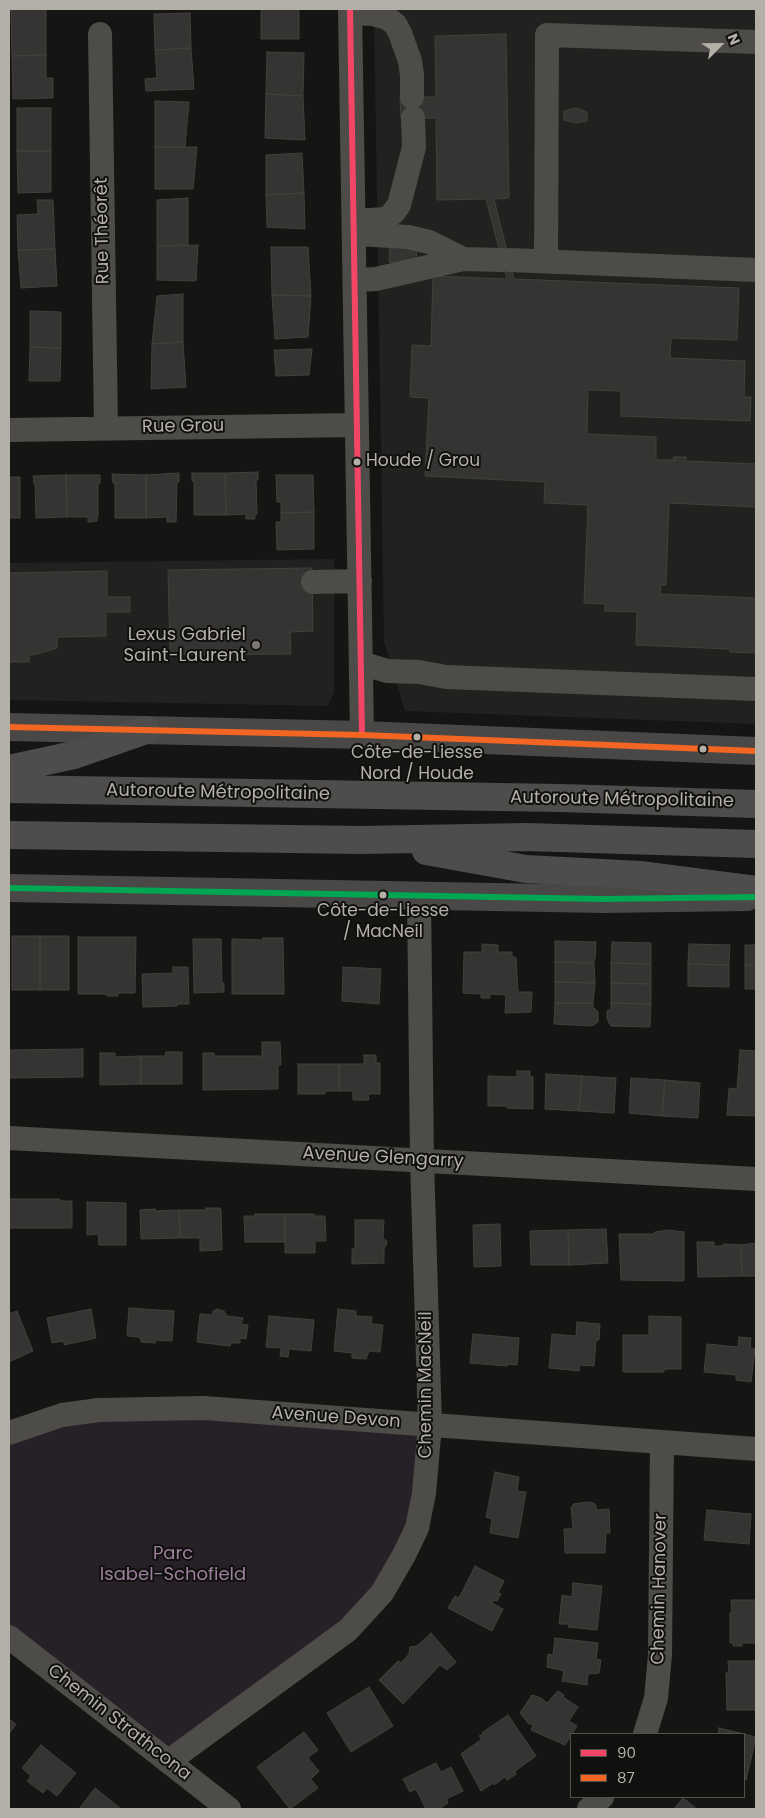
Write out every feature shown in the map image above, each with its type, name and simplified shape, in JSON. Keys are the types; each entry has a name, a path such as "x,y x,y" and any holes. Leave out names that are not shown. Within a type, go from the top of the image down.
{"highway":[{"path":"9,769 74,755 146,730"},
{"name":"Autoroute Métropolitaine","path":"9,789 550,798 756,804"},
{"path":"9,835 361,840 526,838 756,844"},
{"path":"361,840 526,869 640,875 756,890"}],"main road":[{"path":"9,727 362,735 756,751"},
{"path":"9,888 602,899 756,897"}],"street":[{"path":"354,227 386,219 399,205 414,147 411,68 398,28 391,21 378,16 350,11 362,735"},
{"name":"Rue Théorêt","path":"100,34 106,428"},
{"path":"546,261 547,35 756,42"},
{"path":"354,227 429,242 463,259"},
{"path":"355,280 376,279 463,259 756,270"},
{"name":"Rue Grou","path":"9,430 357,425"},
{"path":"313,582 360,581"},
{"path":"361,663 387,671 419,672 446,677 756,688"},
{"name":"Chemin MacNeil","path":"169,1761 348,1630 382,1593 417,1528 424,1493 430,1425 422,1160 419,895"},
{"name":"Avenue Glengarry","path":"9,1138 756,1179"},
{"name":"Avenue Devon","path":"9,1434 62,1415 98,1410 204,1408 756,1449"},
{"name":"Chemin Hanover","path":"644,1733 656,1698 660,1654 662,1442"},
{"name":"Chemin Strathcona","path":"9,1637 229,1809"},
{"path":"589,1809 601,1798"}],"shaded area":[{"path":"374,9 756,9 756,724 405,711 384,641"},
{"path":"334,559 334,692 328,706 9,700 9,563"}],"green space":[{"name":"Parc Isabel-Schofield","path":"62,1415 430,1425 424,1493 382,1593 169,1761 9,1637 9,1433"}],"building":[{"path":"11,9 46,9 46,55 12,56"},
{"path":"261,9 299,9 299,39 261,39"},
{"path":"190,13 191,48 155,50 154,14"},
{"path":"506,34 509,198 494,199 514,279 739,288 737,340 671,338 670,358 745,361 744,397 751,397 750,421 621,416 621,391 588,390 587,434 656,437 656,460 674,460 673,457 686,457 686,461 756,464 756,507 669,503 666,585 661,585 660,594 756,598 756,653 730,652 730,649 636,645 637,612 605,611 605,604 584,603 588,505 544,503 545,482 425,476 429,398 410,397 412,345 431,346 433,276 507,279 486,199 437,200 436,118 401,119 400,97 436,97 435,36"},
{"path":"191,48 194,89 146,91 145,79 157,78 155,50"},
{"path":"267,52 304,53 303,96 266,94"},
{"path":"46,55 46,78 53,78 53,98 13,99 12,56"},
{"path":"266,94 303,96 305,140 265,138"},
{"path":"155,101 189,102 185,147 155,147"},
{"path":"17,108 51,108 51,151 17,151"},
{"path":"576,108 587,112 587,121 576,123 564,120 564,111"},
{"path":"155,147 197,147 193,189 155,189"},
{"path":"17,151 51,151 51,192 18,193"},
{"path":"302,153 304,193 266,195 266,155"},
{"path":"304,193 305,229 267,227 266,195"},
{"path":"188,198 188,245 157,246 157,200"},
{"path":"37,200 53,200 55,249 18,250 17,215 38,214"},
{"path":"390,244 417,245 416,264 389,262"},
{"path":"198,245 196,281 157,280 157,246"},
{"path":"271,247 308,247 311,296 272,295"},
{"path":"55,249 57,286 21,288 18,250"},
{"path":"183,294 183,342 152,344 157,296"},
{"path":"272,295 311,296 308,337 275,339"},
{"path":"30,311 61,312 61,348 30,347"},
{"path":"183,342 186,387 151,389 152,344"},
{"path":"30,347 61,348 60,381 29,381"},
{"path":"312,349 309,375 276,376 274,350"},
{"path":"258,472 258,480 256,480 257,514 255,514 255,519 246,519 246,514 226,515 225,473"},
{"path":"179,473 176,522 167,522 167,517 146,518 146,475"},
{"path":"192,473 225,473 226,515 194,515 194,481 192,481"},
{"path":"112,474 146,475 146,518 115,518 115,483 113,483"},
{"path":"66,475 67,517 36,518 33,476"},
{"path":"66,475 100,475 97,521 88,522 88,517 67,517"},
{"path":"276,475 313,475 314,512 281,513 281,502 277,502"},
{"path":"9,477 20,477 20,518 9,518"},
{"path":"314,512 314,549 277,550 276,522 281,522 281,513"},
{"path":"312,568 313,631 290,632 291,654 170,655 168,570"},
{"path":"107,571 107,597 130,597 130,612 106,612 106,636 57,637 57,648 29,655 29,662 9,662 9,573"},
{"path":"12,936 40,936 40,990 12,990"},
{"path":"40,936 69,936 69,990 40,990"},
{"path":"78,937 136,937 135,993 118,993 118,996 78,994"},
{"path":"263,938 283,938 284,994 232,994 232,939 263,940"},
{"path":"193,939 221,939 224,992 194,993"},
{"path":"555,941 596,942 594,963 555,962"},
{"path":"612,942 651,943 651,964 611,963"},
{"path":"482,944 498,945 498,952 512,952 512,956 516,958 518,992 532,992 531,1012 505,1013 506,995 490,994 490,998 481,998 481,994 463,993 464,952 482,952"},
{"path":"689,944 730,945 729,965 688,964"},
{"path":"745,945 756,945 756,966 745,965"},
{"path":"555,962 594,963 595,983 555,982"},
{"path":"611,963 651,964 651,984 611,983"},
{"path":"688,964 729,965 729,987 688,986"},
{"path":"745,965 756,966 756,989 745,989"},
{"path":"173,967 188,967 189,1004 143,1007 142,974 173,973"},
{"path":"343,967 381,969 379,1004 342,1001"},
{"path":"555,982 595,983 593,1003 555,1003"},
{"path":"611,983 651,984 651,1004 611,1003"},
{"path":"555,1003 593,1003 593,1007 598,1012 598,1022 592,1026 554,1024"},
{"path":"611,1003 651,1004 650,1027 611,1026 607,1019 607,1011 611,1009"},
{"path":"262,1042 280,1042 281,1065 278,1065 278,1089 203,1090 203,1053 214,1053 214,1056 262,1056"},
{"path":"83,1049 83,1077 9,1078 9,1050"},
{"path":"740,1050 756,1051 756,1116 727,1115 729,1088 737,1089"},
{"path":"166,1052 182,1052 182,1084 141,1084 141,1056 165,1056"},
{"path":"100,1053 115,1053 115,1057 141,1056 141,1084 100,1085"},
{"path":"364,1055 376,1055 376,1063 380,1063 380,1094 368,1094 369,1100 353,1100 353,1091 339,1091 339,1064 364,1064"},
{"path":"298,1064 339,1064 339,1091 325,1091 325,1094 298,1094"},
{"path":"517,1071 530,1071 530,1077 533,1077 533,1109 488,1106 488,1076 517,1077"},
{"path":"546,1074 582,1076 579,1111 545,1109"},
{"path":"582,1076 616,1078 614,1113 579,1111"},
{"path":"631,1078 665,1080 662,1116 629,1113"},
{"path":"665,1080 700,1083 698,1118 662,1116"},
{"path":"9,1199 60,1199 60,1201 72,1201 72,1228 9,1228"},
{"path":"87,1202 126,1203 126,1245 99,1245 98,1234 87,1235"},
{"path":"206,1208 220,1208 221,1210 222,1250 200,1251 200,1238 180,1238 179,1210 206,1210"},
{"path":"155,1209 155,1211 179,1210 180,1238 141,1239 140,1210"},
{"path":"255,1214 285,1214 285,1242 245,1242 244,1216 255,1216"},
{"path":"285,1214 325,1216 326,1241 315,1241 315,1253 285,1253"},
{"path":"355,1220 384,1220 383,1239 387,1241 384,1248 384,1263 352,1264 352,1249 355,1249"},
{"path":"500,1224 501,1266 474,1267 473,1225"},
{"path":"606,1229 608,1263 569,1265 568,1230"},
{"path":"568,1230 569,1265 531,1265 530,1231"},
{"path":"669,1230 684,1232 684,1281 621,1280 619,1234 654,1234 655,1232"},
{"path":"697,1242 714,1242 714,1246 723,1246 723,1244 741,1245 742,1276 698,1277"},
{"path":"756,1243 756,1276 742,1276 741,1245"},
{"path":"129,1308 174,1311 172,1341 156,1340 155,1343 141,1342 139,1337 127,1336"},
{"path":"91,1309 96,1338 64,1345 64,1341 52,1343 47,1318"},
{"path":"217,1309 224,1311 227,1316 243,1318 241,1324 248,1325 246,1339 240,1338 240,1343 231,1343 230,1346 197,1342 200,1314 212,1315 213,1311"},
{"path":"338,1309 356,1311 356,1316 372,1317 371,1324 383,1325 380,1352 369,1351 366,1359 352,1358 352,1353 334,1351"},
{"path":"17,1311 33,1351 9,1362 9,1314"},
{"path":"269,1316 314,1320 311,1351 289,1349 288,1357 280,1356 281,1348 266,1347"},
{"path":"649,1316 681,1317 681,1369 664,1369 664,1372 623,1372 623,1335 649,1335"},
{"path":"577,1322 600,1324 599,1340 596,1340 594,1366 580,1365 579,1371 549,1368 552,1334 576,1336"},
{"path":"473,1334 519,1338 517,1365 470,1363"},
{"path":"739,1337 751,1338 750,1348 755,1349 751,1382 736,1380 736,1375 704,1372 707,1344 738,1347"},
{"path":"495,1472 519,1477 517,1491 526,1492 518,1538 490,1533 492,1519 486,1517"},
{"path":"590,1502 595,1504 597,1510 609,1509 610,1533 606,1533 605,1553 565,1553 564,1529 573,1529 571,1507 573,1507 573,1504"},
{"path":"707,1510 751,1514 749,1544 704,1540"},
{"path":"475,1566 504,1581 498,1593 501,1594 497,1601 494,1600 492,1603 503,1609 492,1631 448,1608 455,1596 459,1598"},
{"path":"573,1583 602,1586 597,1630 568,1627 569,1624 559,1624 562,1595 572,1597"},
{"path":"731,1600 756,1600 756,1643 742,1643 742,1646 733,1646 733,1643 730,1643"},
{"path":"431,1633 456,1662 447,1670 440,1665 403,1704 379,1680 398,1661 401,1663 409,1654 410,1647 417,1646"},
{"path":"555,1638 598,1643 596,1659 601,1660 599,1673 588,1674 587,1685 562,1681 564,1671 547,1667 548,1654 553,1655"},
{"path":"728,1661 756,1661 756,1710 727,1710 726,1673 729,1673"},
{"path":"369,1687 393,1726 351,1752 327,1713"},
{"path":"558,1691 564,1695 563,1697 578,1707 569,1721 577,1726 573,1733 570,1733 570,1737 565,1745 531,1730 533,1725 528,1723 520,1713 532,1695 541,1698 547,1703"},
{"path":"508,1715 536,1756 515,1771 516,1774 507,1780 505,1777 481,1791 461,1754 482,1739 479,1736 483,1732"},
{"path":"9,1719 16,1724 9,1734"},
{"path":"719,1728 740,1733 718,1733"},
{"path":"304,1732 318,1750 308,1758 319,1771 311,1779 318,1788 290,1809 257,1767"},
{"path":"745,1734 756,1737 745,1780"},
{"path":"41,1745 76,1773 57,1796 47,1788 43,1793 27,1781 31,1776 22,1768"},
{"path":"436,1763 441,1772 451,1767 463,1791 446,1799 448,1803 439,1809 426,1809 416,1789 410,1792 403,1779"},
{"path":"95,1788 121,1809 79,1809"},
{"path":"683,1798 697,1809 674,1809"}],"transit line":[{"name":"90","path":"350,9 362,735"},
{"name":"87","path":"9,727 362,735 756,751"},
{"path":"9,888 602,899 756,897"}],"place":[{"name":"Houde / Grou","path":"357,462"},
{"name":"Lexus Gabriel Saint-Laurent","path":"256,645"},
{"name":"Côte-de-Liesse Nord / Houde","path":"417,737"},
{"name":"Côte-de-Liesse / MacNeil","path":"383,895"}]}
